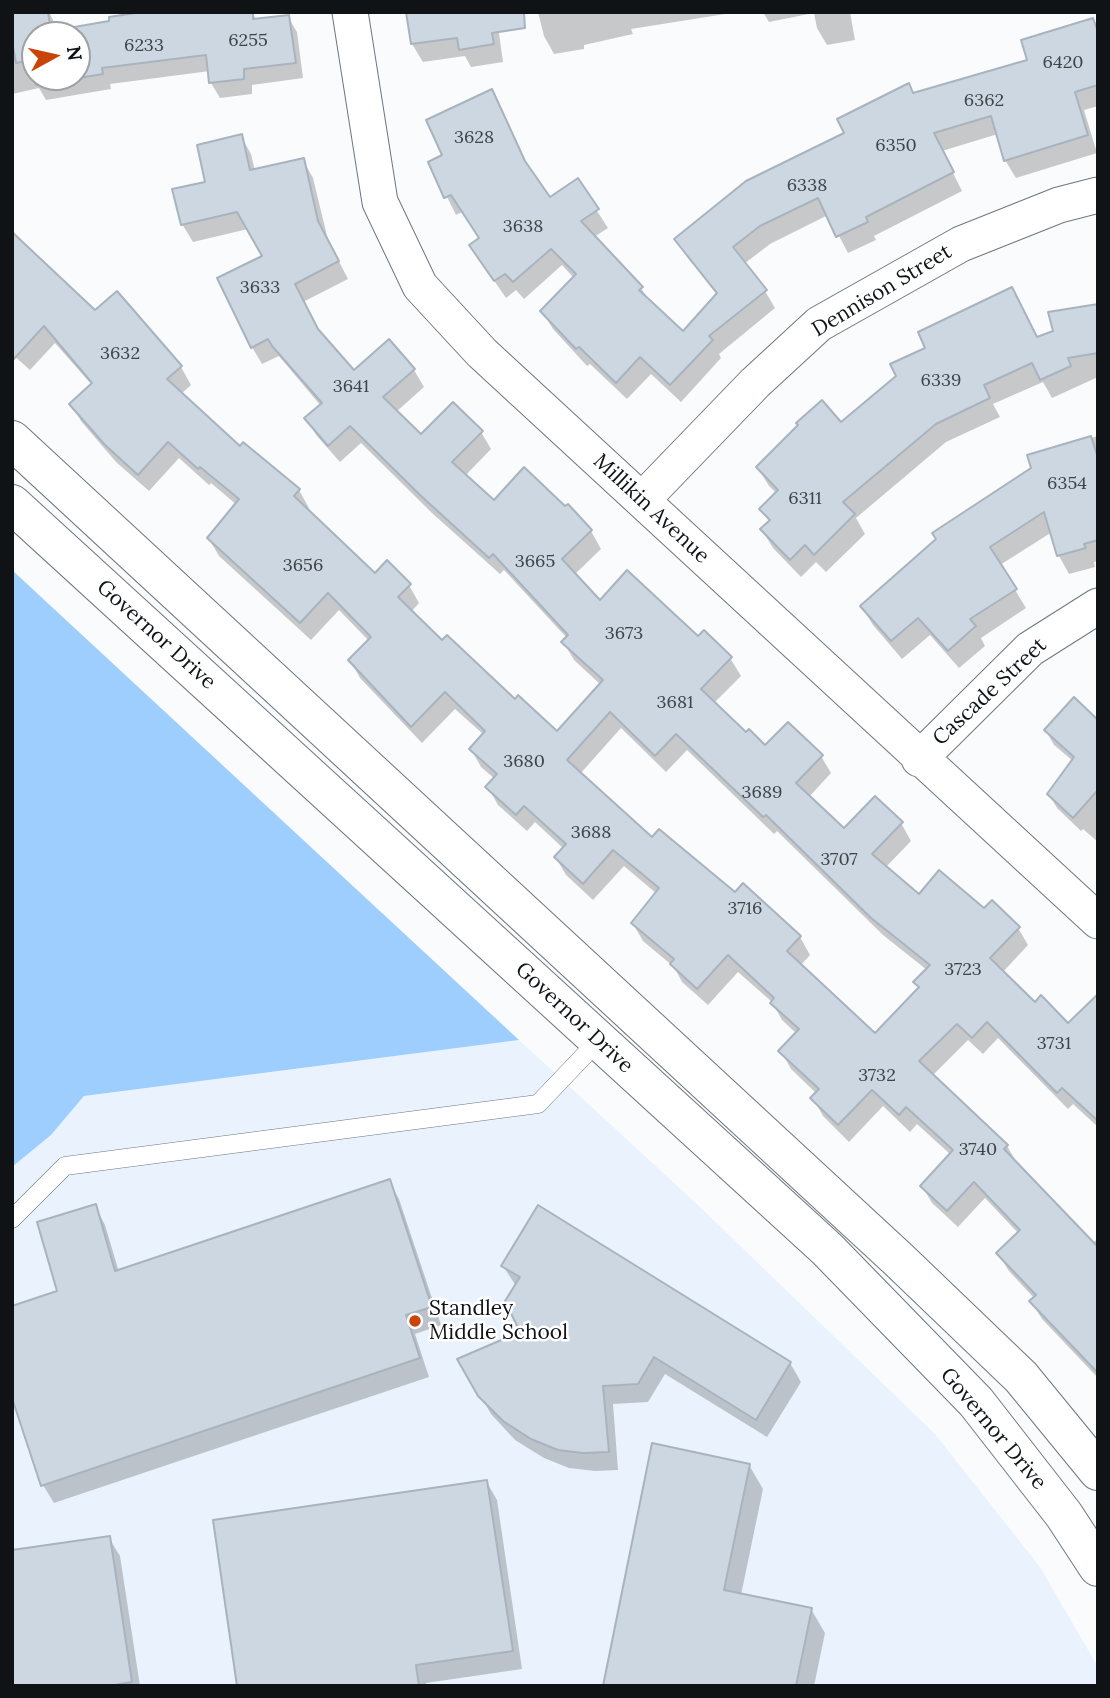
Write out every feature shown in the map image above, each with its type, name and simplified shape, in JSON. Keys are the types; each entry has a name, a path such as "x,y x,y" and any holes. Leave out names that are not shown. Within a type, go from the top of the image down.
{"main road":[{"name":"Governor Drive","path":"12,440 899,1260 1021,1377 1098,1471"},
{"name":"Governor Drive","path":"12,504 827,1249 976,1402 1064,1515 1098,1567"}],"street":[{"name":"Millikin Avenue","path":"350,12 380,202 420,286 482,353 919,759 1098,921"},
{"name":"Dennison Street","path":"642,500 755,383 819,324 961,244 1059,205 1098,195"},
{"name":"Cascade Street","path":"919,759 1030,649 1098,606"}],"lane":[{"path":"12,1219 65,1166 538,1104 598,1041"}],"shaded area":[{"path":"12,570 519,1040 84,1096 51,1135 12,1167"},
{"name":"Standley Middle School","path":"519,1040 700,1207 935,1434 1040,1567 1098,1667 1098,1686 12,1686 12,1167 51,1135 84,1096"}],"building":[{"path":"12,12 48,12 49,21 21,21 21,62 16,63 12,41"},
{"path":"142,12 253,12 253,19 289,15 296,63 244,69 244,79 209,83 206,55 102,68 103,74 91,76 91,24 109,21 109,17"},
{"path":"406,12 524,12 525,28 492,33 494,44 459,50 457,38 411,44"},
{"path":"1093,18 1098,32 1098,85 1075,92 1088,135 1004,161 991,116 934,133 954,172 866,217 868,222 836,237 818,198 760,226 733,247 767,290 709,336 713,340 670,385 640,357 616,383 579,347 576,349 540,311 576,274 551,249 513,282 505,274 494,281 469,245 479,238 451,195 444,198 428,162 442,155 426,120 492,89 525,161 550,197 578,178 599,209 581,221 643,287 639,290 683,331 717,293 674,239 746,181 844,133 837,119 909,83 913,93 1027,60 1021,40"},
{"path":"242,134 250,170 304,158 318,221 339,261 295,284 318,329 354,370 389,339 415,369 383,397 421,434 453,402 483,431 452,462 494,500 524,467 565,506 568,504 592,530 562,559 600,600 627,570 698,636 704,630 732,657 701,689 746,732 749,729 765,745 788,722 823,755 796,783 844,828 875,796 903,822 872,854 919,894 939,870 984,908 992,900 1020,927 990,958 1035,1002 1041,995 1068,1023 1098,994 1098,1121 1062,1088 1057,1093 987,1022 972,1038 957,1024 919,1061 1008,1145 1004,1149 1098,1247 1098,1373 1029,1301 1036,1295 996,1253 1020,1230 974,1182 947,1211 920,1186 953,1150 906,1107 899,1115 872,1090 838,1125 810,1098 819,1089 778,1051 799,1029 770,1003 774,998 728,955 697,989 670,964 674,959 631,923 659,888 613,850 583,884 554,857 566,844 524,806 516,815 485,787 497,774 469,749 485,731 445,692 411,727 348,660 371,637 328,593 300,623 207,538 239,499 200,467 198,469 168,442 138,475 105,445 69,404 92,383 44,326 12,361 12,232 95,310 117,291 182,366 167,379 240,446 243,442 300,489 294,496 375,573 387,560 411,584 398,597 442,640 447,635 515,699 518,695 557,731 603,680 561,642 568,635 493,554 489,558 350,426 328,446 304,418 322,403 268,339 251,348 217,278 262,256 237,212 181,225 172,189 205,182 197,145","holes":["610,712 655,756 676,734 763,817 766,815 871,918 930,965 913,982 919,987 875,1033 787,951 801,936 743,883 735,892 659,829 652,837 567,760"]},
{"path":"1012,287 1037,337 1053,331 1048,312 1098,304 1098,353 1068,358 1071,366 1040,380 1032,363 984,385 990,398 936,424 843,502 855,514 814,555 805,545 790,560 760,529 770,520 759,509 778,490 756,467 798,425 796,423 822,400 841,422 896,376 890,364 925,348 918,332"},
{"path":"1091,436 1098,458 1098,540 1084,544 1086,548 1057,556 1044,512 990,547 1017,589 970,619 976,626 948,651 918,618 891,641 860,606 936,539 932,533 1031,468 1027,455"},
{"path":"1074,697 1098,720 1098,790 1073,818 1047,794 1074,757 1044,730"},
{"path":"390,1179 432,1307 406,1315 420,1358 41,1486 12,1398 12,1306 57,1291 37,1222 96,1204 115,1271"},
{"path":"538,1205 791,1362 756,1420 654,1357 638,1384 603,1386 609,1452 558,1450 531,1439 503,1421 478,1396 457,1359 520,1332 505,1301 520,1277 501,1266"},
{"path":"652,1443 750,1464 724,1590 812,1608 796,1686 603,1686"},
{"path":"487,1480 513,1651 416,1665 419,1686 237,1686 213,1520"},
{"path":"110,1536 132,1682 109,1686 12,1686 12,1550"}],"place":[{"name":"Standley Middle School","path":"415,1321"}]}
